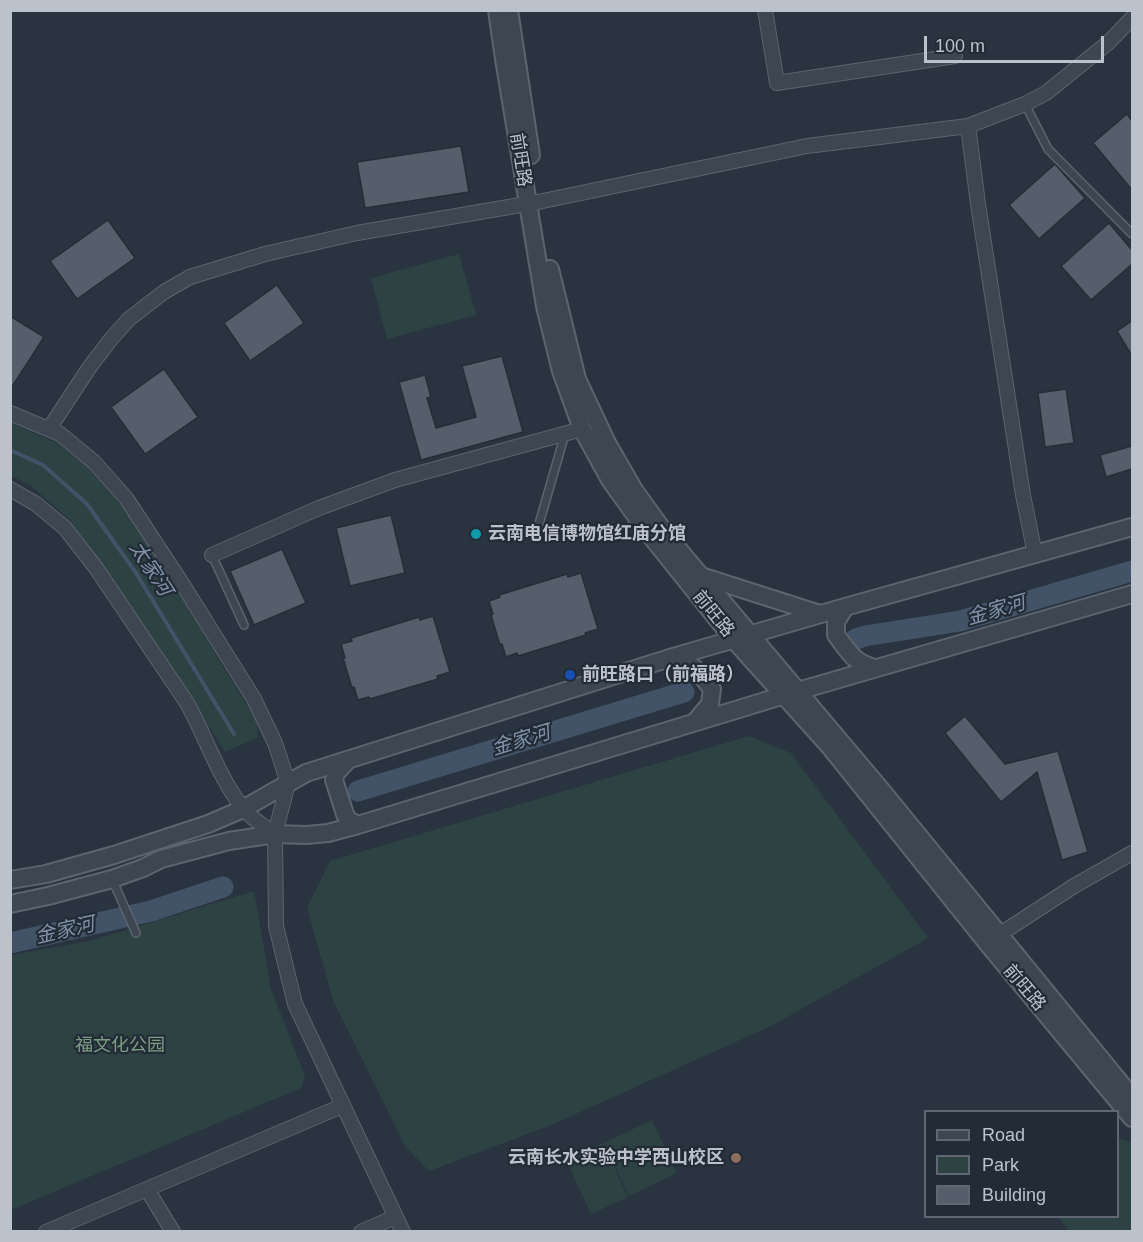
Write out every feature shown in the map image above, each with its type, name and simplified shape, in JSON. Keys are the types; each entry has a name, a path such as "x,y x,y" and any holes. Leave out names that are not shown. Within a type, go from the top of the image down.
{"street":[{"name":"前旺路","path":"497,10 504,59 533,203 578,379 608,443 634,490 668,537 751,635 790,694 830,747 993,939 1132,1097"},
{"name":"前旺路","path":"509,10 545,306 561,371 582,429 610,480 646,530 734,640 790,694"},
{"path":"765,10 777,83 954,56"},
{"path":"49,429 89,368 129,319 164,292 190,277 265,254 357,233 533,203 807,146 968,126 1025,104 1046,93 1109,42 1132,18"},
{"path":"968,126 1023,495 1035,554"},
{"path":"10,413 60,434 94,462 126,498 254,699 275,743 288,783 274,834 276,926 295,1004 403,1232"},
{"path":"212,555 319,508 395,480 582,429"},
{"path":"10,489 36,504 65,528 96,568 187,704 225,782 243,809 274,834"},
{"path":"10,880 46,874 114,855 208,824 243,809 306,773 673,657 1132,527"},
{"path":"701,576 820,614"},
{"path":"10,904 112,879 161,859 229,841 274,834 328,833 358,825 694,722 1132,594"},
{"path":"845,607 837,622 836,635 862,665 875,668"},
{"path":"673,657 689,663 712,689 710,704 694,722"},
{"path":"349,759 336,773 334,780 348,820 358,825"},
{"path":"993,939 1074,886 1132,853"},
{"name":"前旺路","path":"993,939 1132,1118"},
{"path":"46,1232 342,1106"},
{"path":"147,1189 173,1232"},
{"path":"361,1232 395,1217"}],"lane":[{"path":"1025,104 1048,149 1132,234"},
{"path":"539,524 565,434"},
{"path":"212,555 244,625"},
{"path":"112,879 136,933"}],"green space":[{"path":"459,254 476,315 387,339 371,278"},
{"path":"11,423 57,443 86,466 112,493 158,559 257,722 257,738 225,752 117,586 70,520 30,485 11,476"},
{"path":"749,736 791,753 928,938 771,1026 551,1125 429,1171 405,1146 333,1000 307,908 330,861"},
{"name":"福文化公园","path":"254,891 271,989 305,1076 301,1088 11,1210 11,955 90,941"},
{"path":"652,1120 677,1173 629,1196 604,1143"},
{"path":"1119,1138 1132,1142 1132,1231 1069,1231 1059,1218 1119,1218"},
{"path":"603,1143 628,1197 591,1214 566,1160"}],"building":[{"path":"1127,114 1132,121 1132,190 1093,143"},
{"path":"461,146 469,192 365,208 357,162"},
{"path":"1055,164 1085,198 1039,239 1009,205"},
{"path":"108,220 135,258 77,299 50,261"},
{"path":"1109,223 1132,250 1132,264 1091,300 1061,266"},
{"path":"277,285 304,323 250,361 224,323"},
{"path":"10,316 44,337 10,390"},
{"path":"1132,321 1132,356 1117,331"},
{"path":"502,356 523,432 421,460 399,382 425,375 431,397 427,398 436,428 476,417 462,366"},
{"path":"164,369 198,417 145,454 111,407"},
{"path":"1066,389 1074,443 1045,447 1038,393"},
{"path":"1132,446 1132,469 1106,477 1100,455"},
{"path":"391,515 405,573 350,586 336,528"},
{"path":"282,549 306,603 254,625 230,571"},
{"path":"581,573 598,629 585,633 586,635 518,656 517,653 506,657 502,644 500,645 489,601 500,597 499,595 567,574 568,577"},
{"path":"433,616 450,672 437,676 438,679 370,699 369,697 358,700 354,687 352,688 341,644 352,641 351,638 419,617 420,620"},
{"path":"965,716 1005,764 1058,751 1088,852 1062,860 1037,772 1001,802 945,733"}],"waterway":[{"name":"太家河","path":"10,450 43,465 87,504 136,573 234,734"},
{"name":"金家河","path":"856,639 960,621 1132,571"},
{"name":"金家河","path":"358,791 684,692"},
{"name":"金家河","path":"10,943 151,911 223,887"}],"place":[{"name":"云南电信博物馆红庙分馆","path":"476,534"},
{"name":"前旺路口（前福路）","path":"570,675"},
{"name":"云南长水实验中学西山校区","path":"736,1158"}]}
